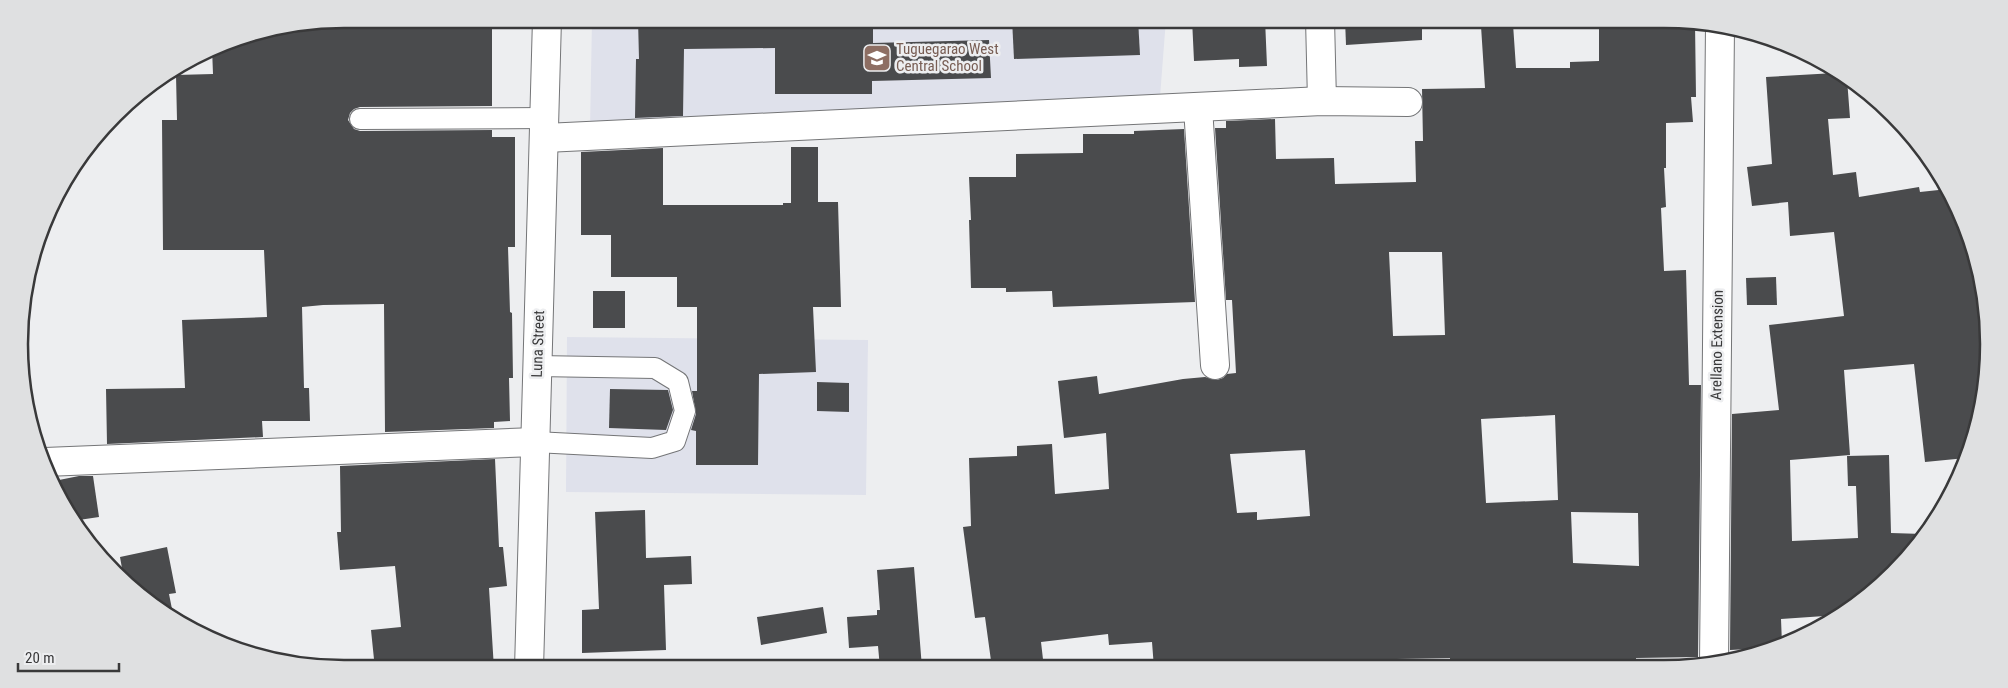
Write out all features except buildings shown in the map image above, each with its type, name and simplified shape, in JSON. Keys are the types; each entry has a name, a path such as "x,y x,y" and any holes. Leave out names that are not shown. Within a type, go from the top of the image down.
{"street":[{"name":"Luna Street","path":"529,660 547,27"},
{"path":"1320,27 1322,101"},
{"name":"Arellano Extension","path":"1714,656 1720,33"},
{"path":"545,128 885,121 1322,101 1408,102"},
{"path":"1198,108 1216,365"},
{"path":"51,462 535,442"}],"lane":[{"path":"360,119 545,128"},
{"path":"535,442 652,448 675,441 685,411 678,382 655,368 537,366"}],"shaded area":[{"name":"Tuguegarao West Central School","path":"592,27 1165,27 1160,97 590,129"},
{"path":"567,337 868,340 866,495 566,492"}],"place":[{"name":"Tuguegarao West Central School","path":"877,58"}]}
